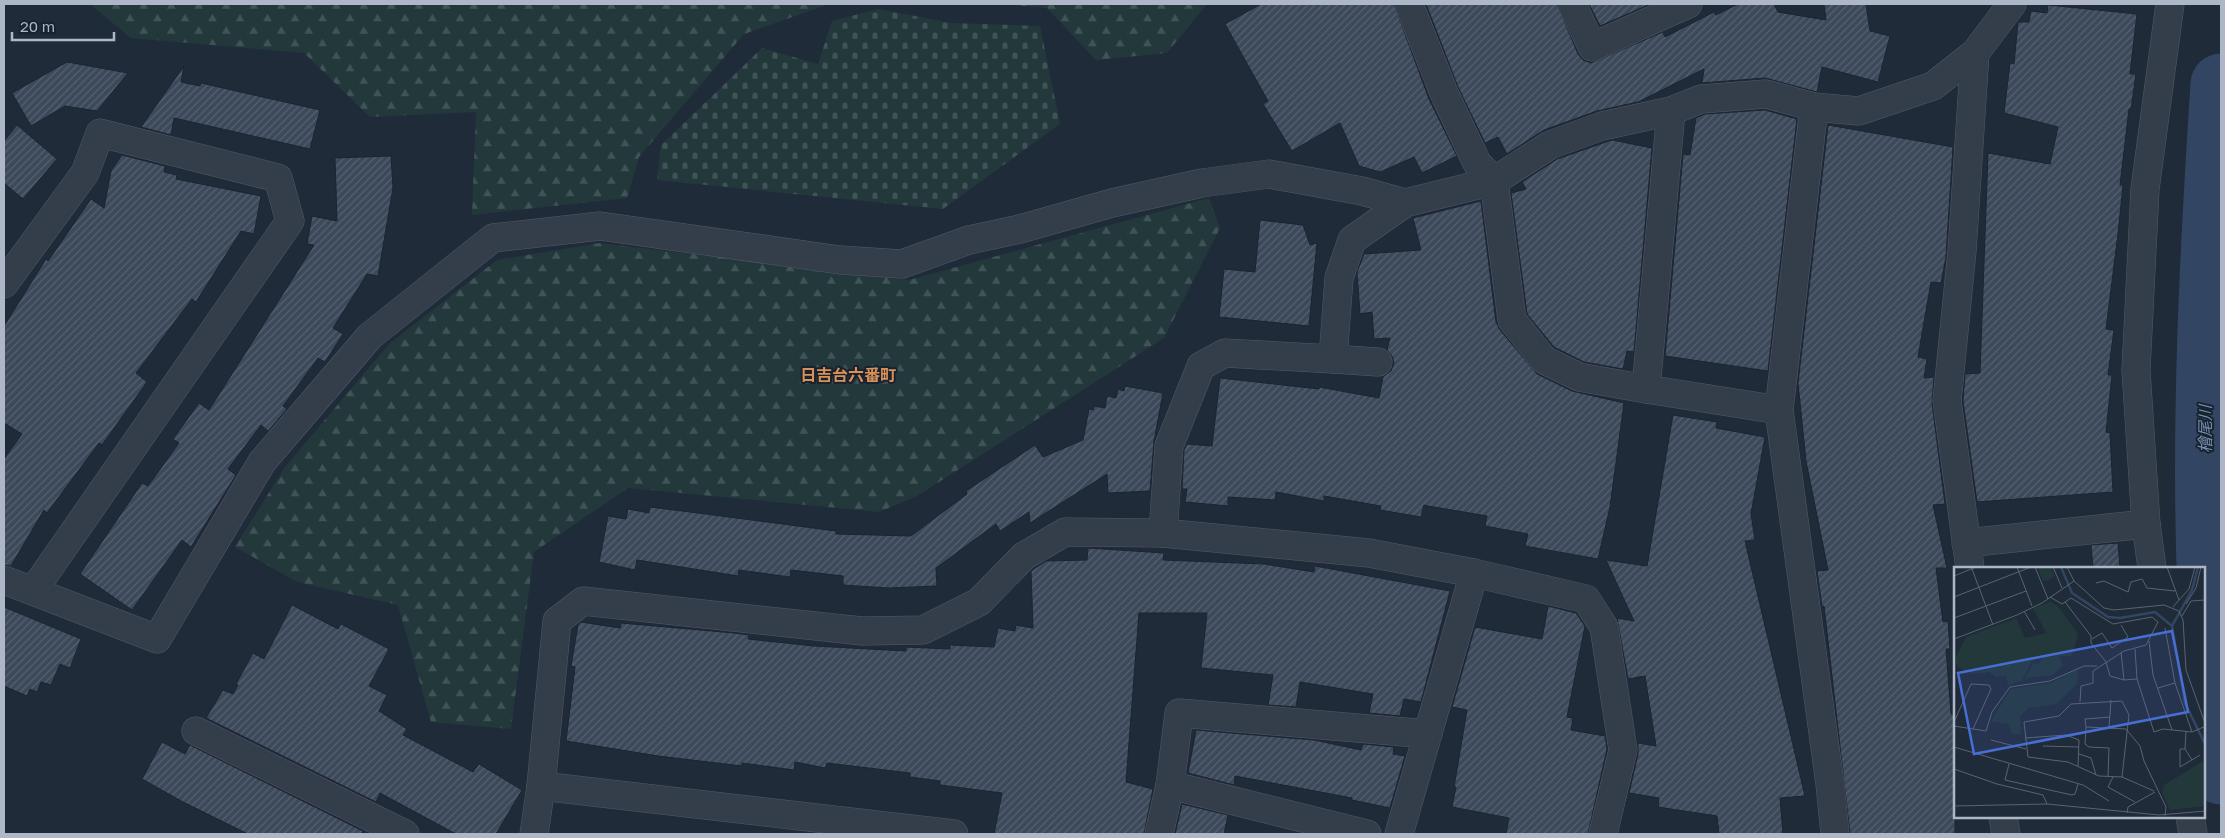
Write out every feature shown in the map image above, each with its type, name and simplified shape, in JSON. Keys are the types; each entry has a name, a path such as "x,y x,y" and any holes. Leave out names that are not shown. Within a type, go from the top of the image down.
{"street":[{"path":"1409,4 1444,93 1477,163 1494,181 1512,320 1544,360 1579,377 1779,410"},
{"path":"1572,4 1592,47 1688,4"},
{"path":"1334,360 1339,278 1352,240 1405,203 1494,181 1550,145 1602,126 1671,111 1701,99 1766,94 1814,108 1859,111 1933,86 1975,53 2012,4"},
{"path":"2152,567 2146,524 2136,370 2145,189 2170,4"},
{"path":"1975,53 1962,252 1947,401 1968,555 2146,524"},
{"path":"1814,108 1779,410 1830,784 1835,834"},
{"path":"1646,389 1671,111"},
{"path":"4,284 85,174 100,133 278,178 290,221 33,591"},
{"path":"4,580 157,639 262,462 370,336 493,238 600,226 840,260 902,264 969,240 1020,229 1112,203 1202,183 1260,175 1269,174 1362,191 1405,203"},
{"path":"1163,533 1169,446 1201,366 1225,353 1378,362"},
{"path":"534,834 541,786 557,621 583,601 862,631 923,630 979,602 1024,556 1065,532 1163,533 1369,553 1474,573 1586,599 1604,626 1623,750 1603,834"},
{"path":"1399,834 1474,573"},
{"path":"1159,834 1170,785 1179,713 1428,734"},
{"path":"196,731 405,834"},
{"path":"1170,785 1366,834"},
{"path":"541,786 954,834"},
{"path":"2003,818 2006,834"},
{"path":"2190,818 2193,834"}],"green space":[{"path":"90,4 829,4 744,34 639,157 627,198 472,215 476,112 370,117 304,53 131,38"},
{"path":"1001,4 1207,4 1167,53 1096,60 1047,8"},
{"path":"878,9 952,23 1040,26 1060,124 943,209 657,180 661,145 762,48 818,64 832,21"},
{"path":"1209,198 1220,228 1164,338 917,496 879,512 628,488 534,552 511,729 431,722 398,605 297,582 235,547 285,467 389,344 497,260 600,243 909,280"}],"building":[{"path":"1261,4 1394,4 1429,99 1457,156 1422,173 1414,157 1380,172 1359,166 1340,123 1292,151 1263,104 1268,101 1225,24"},
{"path":"1426,4 1557,4 1578,54 1583,60 1591,63 1663,32 1665,37 1714,12 1716,15 1738,4 1774,4 1778,12 1826,20 1824,4 1866,4 1870,31 1890,36 1878,82 1822,67 1817,92 1765,78 1702,83 1704,69 1638,102 1597,111 1544,130 1507,154 1498,137 1485,143 1458,87"},
{"path":"1589,4 1648,4 1648,5 1600,26"},
{"path":"2048,5 2137,14 2130,74 2136,74 2131,109 2129,109 2120,185 2123,185 2106,329 2114,330 2108,375 2112,375 2106,432 2110,433 2113,492 1977,502 1963,401 1965,374 1980,373 1988,153 2050,164 2058,127 2004,113 2010,63 2014,64 2018,22 2029,22 2031,11 2047,13"},
{"path":"67,62 128,73 97,111 65,106 31,126 12,93"},
{"path":"184,66 181,82 200,86 201,83 320,110 310,149 174,118 171,135 141,127"},
{"path":"1765,110 1797,119 1768,371 1665,356 1683,154 1690,155 1696,118 1705,114"},
{"path":"17,125 57,159 23,199 4,183 4,141"},
{"path":"1828,125 1953,147 1946,257 1941,283 1931,282 1918,357 1927,359 1924,378 1934,377 1932,403 1945,504 1933,505 1947,568 1936,568 1943,622 1948,621 1950,649 1946,649 1951,714 1954,714 1955,834 1850,834 1824,606 1822,607 1817,571 1828,570 1806,461 1798,383"},
{"path":"1612,140 1652,148 1634,352 1627,351 1623,369 1584,362 1554,347 1527,314 1511,193 1526,189 1522,182 1557,159"},
{"path":"122,155 165,166 164,172 177,175 176,179 261,196 254,234 241,231 196,302 192,299 136,373 147,382 102,445 99,443 47,513 44,510 11,566 4,565 4,459 22,434 4,423 4,326 46,259 48,261 91,199 104,208 111,171"},
{"path":"391,156 393,188 378,276 367,274 333,328 343,334 325,362 318,358 283,406 287,409 268,431 261,425 228,469 236,475 191,547 182,540 132,610 80,574 142,483 148,486 179,443 173,439 199,403 209,410 314,245 307,244 312,216 337,221 335,158"},
{"path":"1481,201 1496,322 1500,330 1537,374 1572,391 1624,403 1610,507 1598,559 1525,546 1528,534 1485,526 1487,516 1424,505 1421,517 1380,510 1381,506 1324,496 1324,501 1276,492 1275,500 1228,497 1228,506 1185,502 1187,489 1182,489 1184,450 1187,444 1212,446 1220,378 1319,389 1319,387 1379,398 1383,377 1391,371 1394,363 1392,356 1387,350 1390,338 1374,339 1372,312 1360,314 1357,272 1364,254 1421,250 1413,218"},
{"path":"1260,220 1303,225 1310,245 1317,243 1309,326 1219,317 1224,269 1255,272"},
{"path":"1125,386 1163,393 1154,441 1150,491 1108,493 1107,474 1030,523 1029,512 1000,531 996,524 936,568 937,586 888,588 843,585 843,576 791,570 790,577 739,570 738,576 637,560 635,570 599,562 608,516 626,519 628,509 649,513 650,507 836,531 836,534 911,536 967,494 966,491 1035,445 1043,457 1083,440 1089,409 1093,410 1094,406 1105,408 1107,396 1116,398 1118,389 1124,391"},
{"path":"1673,415 1717,422 1716,428 1765,437 1751,514 1755,540 1745,541 1805,796 1780,798 1783,834 1719,834 1717,816 1658,807 1659,798 1629,793 1638,754 1638,743 1656,746 1645,676 1628,679 1617,618 1634,621 1606,560 1647,566"},
{"path":"2118,543 2120,567 2093,567 2091,545"},
{"path":"1088,548 1164,553 1163,560 1264,564 1314,572 1315,566 1450,591 1421,702 1404,699 1400,716 1369,713 1373,694 1300,682 1296,707 1268,705 1273,675 1201,668 1207,613 1139,613 1126,782 1153,789 1144,834 994,834 1002,793 940,785 940,781 910,777 910,773 827,763 825,768 795,762 794,770 742,763 742,766 658,756 566,741 575,667 571,666 578,625 581,622 620,628 621,623 734,633 749,635 748,639 814,646 906,651 906,647 950,649 950,645 994,647 998,628 1015,631 1016,625 1033,628 1031,571 1046,561 1087,560"},
{"path":"292,605 338,629 341,624 389,649 369,686 387,695 379,711 407,729 403,735 473,772 479,764 522,790 496,834 456,834 380,793 376,802 206,718 223,690 233,694 238,685 236,684 253,653 264,659"},
{"path":"1548,606 1576,613 1585,626 1567,717 1573,718 1571,730 1605,736 1607,749 1588,834 1506,834 1509,818 1452,807 1467,710 1452,707 1475,627 1542,639"},
{"path":"4,607 81,639 70,668 60,664 51,685 41,682 37,692 30,689 27,696 4,686"},
{"path":"1196,730 1314,740 1361,750 1363,744 1394,747 1393,754 1405,756 1390,808 1352,800 1352,798 1235,776 1234,785 1188,773"},
{"path":"162,742 185,754 190,745 363,831 361,834 248,834 183,802 142,779"},
{"path":"1182,804 1228,815 1224,834 1175,834"}],"waterway":[{"name":"檜尾川","path":"2221,84 2210,275 2206,403 2206,530 2211,684 2217,752 2221,774"}],"district":[{"name":"日吉台六番町","path":"848,375"}]}
